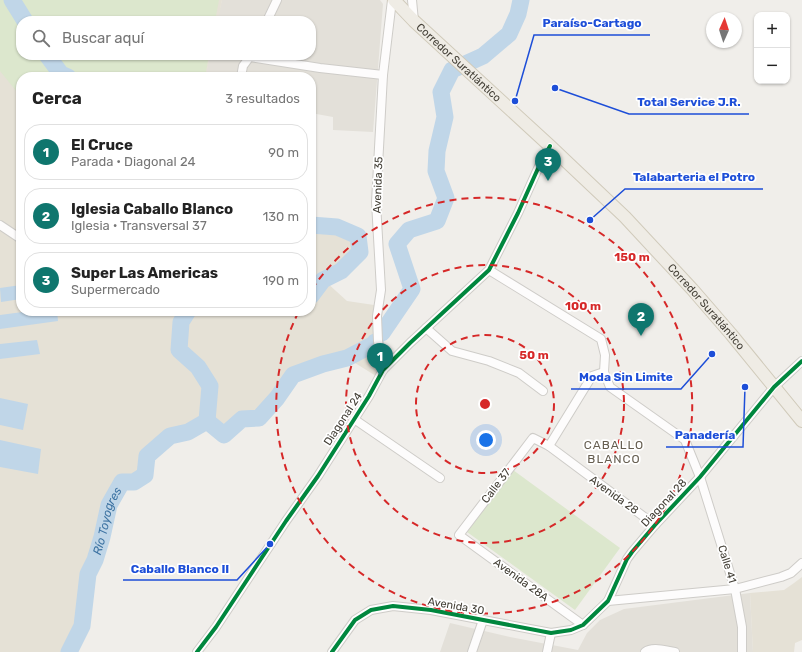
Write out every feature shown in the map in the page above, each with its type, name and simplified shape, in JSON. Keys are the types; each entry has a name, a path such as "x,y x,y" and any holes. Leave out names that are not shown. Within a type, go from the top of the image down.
{"main road":[{"name":"Corredor Suratlántico","path":"393,0 474,78 550,146 625,217 692,289 745,350 802,421"}],"street":[{"path":"269,16 277,0"},
{"name":"Avenida 35","path":"384,370 378,341 377,316 381,290 376,202 383,75 393,0"},
{"path":"412,0 414,21"},
{"path":"242,72 243,66 247,60"},
{"path":"273,60 320,68 383,75"},
{"name":"Diagonal 24","path":"197,652 216,627 286,521 318,476 384,370 426,328 489,270 550,146"},
{"path":"0,225 16,236"},
{"path":"489,270 601,339 605,355 604,372 592,376 549,446"},
{"path":"426,328 452,351 489,361 519,373 543,391"},
{"name":"Diagonal 28","path":"571,630 583,625 608,601 627,559 655,525 700,478 774,387 802,361"},
{"name":"Calle 41","path":"604,372 610,387 685,440 700,478 735,589 742,627 742,652"},
{"path":"354,419 440,478"},
{"name":"Avenida 28","path":"533,438 549,446 655,525"},
{"name":"Calle 37","path":"459,535 533,438"},
{"name":"Avenida 28A","path":"459,535 583,625"},
{"path":"608,601 735,589 781,577 791,573 802,563"},
{"name":"Avenida 30","path":"332,652 355,620 371,610 393,606 431,610 550,633 571,630"},
{"path":"472,652 483,620"},
{"path":"547,652 550,633"},
{"path":"647,650 676,652"}],"shaded area":[{"path":"0,0 222,0 219,16 16,16 16,60 209,60 207,72 16,72 16,316 316,316 316,225 336,226 357,236 360,251 341,270 325,281 347,301 374,305 374,344 381,368 376,376 347,358 323,364 293,375 277,398 259,418 242,419 224,435 207,421 171,435 147,454 145,476 135,482 122,481 109,506 88,574 82,625 68,652 0,652"},
{"path":"222,0 380,0 383,4 373,132 333,130 333,117 316,114 316,72 206,72 209,60 316,60 316,16 218,16"},
{"path":"802,577 802,640 795,643 794,652 753,652 750,593 784,590"},
{"path":"750,593 753,652 440,652 450,623 510,637 578,650 587,633 600,620 624,609"}],"green space":[{"path":"0,0 219,0 216,16 16,16 16,60 208,60 206,72 16,72 16,91 0,71"},
{"path":"513,470 620,548 575,610 467,532"}],"water":[{"path":"16,286 16,300 1,302 0,288"},
{"path":"16,313 16,316 58,316 58,321 0,329 0,315"},
{"path":"37,340 40,354 0,359 0,344"},
{"path":"0,398 28,404 23,430 0,425"},
{"path":"0,440 41,449 38,474 0,467"}],"waterway":[{"name":"Río Toyogres","path":"12,0 22,16"},
{"path":"382,333 412,289 397,244 409,230 437,221 446,198 436,171 437,151 445,117 441,92 452,70 483,56 509,34 518,14 521,0"},
{"name":"Río Toyogres","path":"51,60 60,72"},
{"name":"Río Toyogres","path":"316,225 337,227 358,236 360,252 341,271 323,280 316,289"},
{"name":"Río Toyogres","path":"69,652 82,626 88,574 95,560 109,505 122,482 134,482 145,475 147,456 170,436 188,432 207,421 210,386 198,367 179,350 181,322 185,316"},
{"path":"207,421 224,435 242,419 259,418 277,398 293,375 323,364 347,358 374,344 375,342"}],"cycle path":[{"path":"197,652 216,627 286,521 318,476 369,396 383,370 489,270 550,146"},
{"path":"332,652 355,620 371,610 393,606 431,610 551,633 571,630 583,625 608,601 627,559 632,552 700,477 774,387 802,361"}],"place":[{"name":"Total Service J.R.","path":"555,88"},
{"name":"Paraíso-Cartago","path":"515,101"},
{"name":"Super Las Americas","path":"548,181"},
{"name":"Talabarteria el Potro","path":"590,220"},
{"name":"Iglesia Caballo Blanco","path":"641,336"},
{"name":"Moda Sin Limite","path":"712,354"},
{"name":"El Cruce","path":"380,376"},
{"name":"Panadería","path":"745,387"},
{"name":"Caballo Blanco II","path":"270,544"}],"district":[{"name":"CABALLO BLANCO","path":"614,452"}]}
